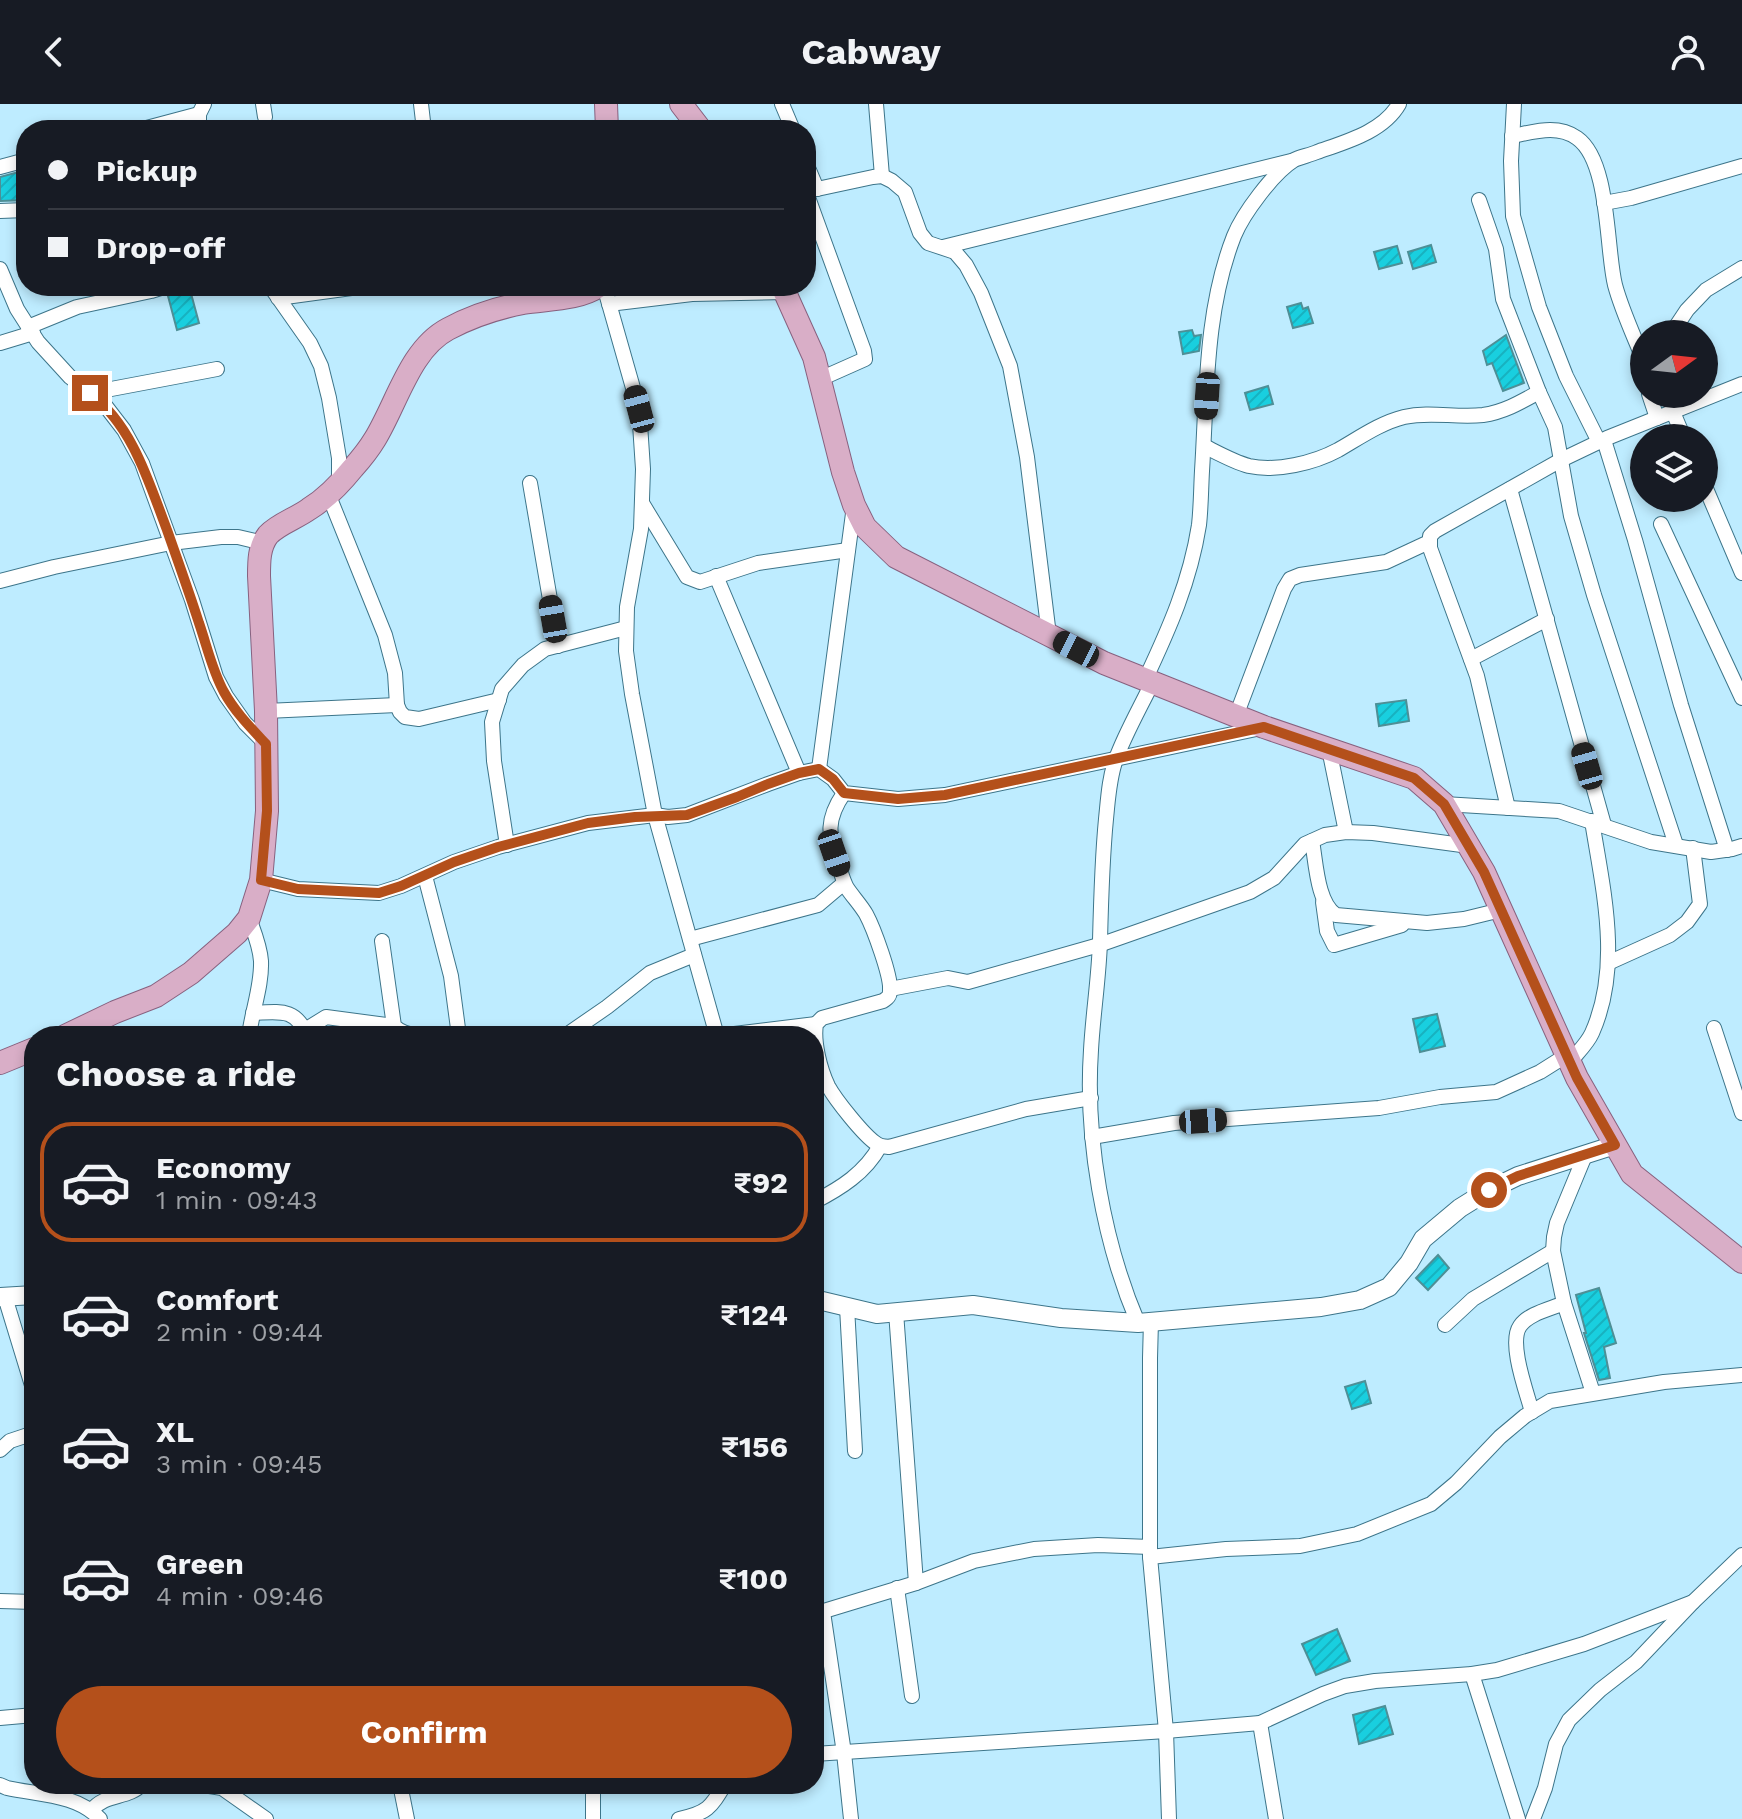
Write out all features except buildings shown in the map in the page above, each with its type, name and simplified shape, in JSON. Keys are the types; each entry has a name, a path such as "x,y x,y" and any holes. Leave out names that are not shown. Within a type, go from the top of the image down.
{"main road":[{"path":"681,104 693,120"},
{"path":"86,1026 156,996 191,973 237,933 249,918 261,880 267,811 266,711 259,576 259,556 263,543 270,532 307,511 334,490 375,440 416,359 429,342 470,318 527,296"},
{"path":"786,296 814,357 854,505 865,527 896,557 1104,663 1264,727 1414,778 1444,804 1484,872 1568,1059 1632,1174 1742,1262"},
{"path":"0,1063 24,1053"}],"street":[{"path":"876,104 882,176"},
{"path":"942,247 1294,161 1355,138 1384,122 1399,104"},
{"path":"1514,104 1513,216 1522,251 1539,307 1566,376 1601,441 1635,540 1681,705 1727,850"},
{"path":"169,120 201,109"},
{"path":"1512,136 1549,129 1564,132 1579,139 1591,155 1602,187 1615,283 1630,323"},
{"path":"1169,1819 1166,1731 1150,1552 1150,1358 1145,1322 1127,1296 1116,1259 1092,1137 1091,1050 1098,985 1102,866 1115,760 1175,616 1190,571 1199,523 1216,297 1235,235 1255,200 1294,161"},
{"path":"1604,203 1742,166"},
{"path":"816,189 882,176 892,181 905,192 920,233 928,243 955,252 981,293 1010,366 1027,457 1049,635"},
{"path":"1479,200 1496,249 1503,299 1555,427 1571,516 1676,845"},
{"path":"816,208 865,359 820,379"},
{"path":"1680,320 1706,290 1742,268"},
{"path":"0,269 17,309 38,342 70,377 104,404 124,430 142,463 216,677 245,723 266,744"},
{"path":"0,343 77,307 128,296"},
{"path":"277,296 310,343 321,366 339,458 334,490 385,635 395,673 400,712 405,717 419,719 499,700"},
{"path":"605,296 639,409 643,469 641,529 627,607 626,651 630,680 655,815 714,1026"},
{"path":"90,393 217,369"},
{"path":"1508,808 1488,715 1429,542 1430,536 1561,460 1742,384"},
{"path":"1204,446 1249,466 1308,463 1401,418 1422,414 1484,415 1510,408 1539,392"},
{"path":"1654,408 1657,418"},
{"path":"1673,412 1678,424"},
{"path":"530,483 558,646"},
{"path":"1092,1137 1174,1123 1379,1108 1440,1097 1496,1092 1568,1059 1591,1036 1603,1000 1608,963 1598,823 1547,619 1510,489"},
{"path":"642,503 687,577 700,582 758,563 848,550"},
{"path":"819,769 854,505"},
{"path":"1716,512 1742,573"},
{"path":"1661,524 1742,698"},
{"path":"0,581 171,543 238,537 263,543"},
{"path":"1236,716 1290,579 1386,562 1429,542"},
{"path":"716,576 799,773"},
{"path":"1471,659 1547,619"},
{"path":"507,845 494,761 492,722 502,689 523,665 545,649 626,628"},
{"path":"266,711 397,705"},
{"path":"261,880 298,889 379,893 454,862 507,845 588,823 655,815 687,815 799,773 819,769 833,779 844,793 898,799 945,795 1264,727"},
{"path":"1329,749 1346,832"},
{"path":"800,1026 816,1024 822,1018 883,1001 889,995 882,956 867,916 844,883 834,853 831,818 834,807 844,793"},
{"path":"1444,804 1559,811 1651,842 1711,852 1742,846"},
{"path":"890,989 948,978 968,982 1099,945 1250,892 1274,878 1305,844 1325,835 1373,833 1469,846"},
{"path":"1312,841 1327,931 1334,945 1410,922"},
{"path":"1608,963 1670,935 1687,922 1700,904 1693,848"},
{"path":"425,876 451,976 458,1026"},
{"path":"690,939 818,905 844,883"},
{"path":"1323,900 1328,910 1336,915 1410,922 1443,922 1501,910"},
{"path":"249,918 261,963 251,1026"},
{"path":"315,1026 326,1017 394,1026 382,941"},
{"path":"579,1026 650,973 694,955"},
{"path":"253,1013 290,1014 302,1026"},
{"path":"1714,1028 1742,1113"},
{"path":"824,1074 829,1088 869,1138 880,1146 895,1145 1026,1109 1091,1098"},
{"path":"824,1301 877,1314 973,1305 1061,1318 1145,1322 1321,1307 1360,1300 1389,1287 1409,1263 1423,1239 1460,1208 1489,1190 1518,1176 1615,1145"},
{"path":"824,1196 856,1176 872,1160 880,1146"},
{"path":"1586,1153 1557,1223 1553,1251 1564,1303 1593,1393"},
{"path":"1445,1325 1473,1299 1553,1251"},
{"path":"24,1296 2,1297 24,1362"},
{"path":"1532,1412 1515,1337 1520,1325 1532,1316 1564,1303"},
{"path":"847,1307 855,1451"},
{"path":"896,1312 916,1583"},
{"path":"824,1611 916,1583 974,1561 1034,1549 1098,1545 1150,1552 1300,1546 1357,1534 1431,1504 1500,1437 1550,1401 1664,1382 1742,1375"},
{"path":"0,1450 10,1441 24,1436"},
{"path":"1526,1818 1545,1788 1556,1744 1569,1720 1636,1662 1742,1555"},
{"path":"897,1588 912,1696"},
{"path":"0,1601 24,1602"},
{"path":"824,1754 1260,1723 1345,1686 1497,1670 1584,1644 1693,1602"},
{"path":"824,1645 844,1753 851,1819"},
{"path":"1472,1674 1526,1818"},
{"path":"0,1718 24,1716"},
{"path":"1260,1723 1276,1819"},
{"path":"0,1785 24,1791"},
{"path":"40,1794 73,1800 96,1815 98,1802 122,1794"},
{"path":"231,1794 266,1819"},
{"path":"402,1794 407,1819"},
{"path":"593,1794 593,1819"},
{"path":"679,1819 712,1806 719,1794"}],"route":[{"path":"90,393 104,404 124,430 142,463 192,600 216,677 245,723 266,744 267,811 261,880 298,889 379,893 498,847 588,823 655,815 687,815 799,773 819,769 833,779 844,793 898,799 945,795 1264,727 1414,778 1444,804 1484,872 1577,1078 1615,1145 1518,1176 1489,1190"}]}
